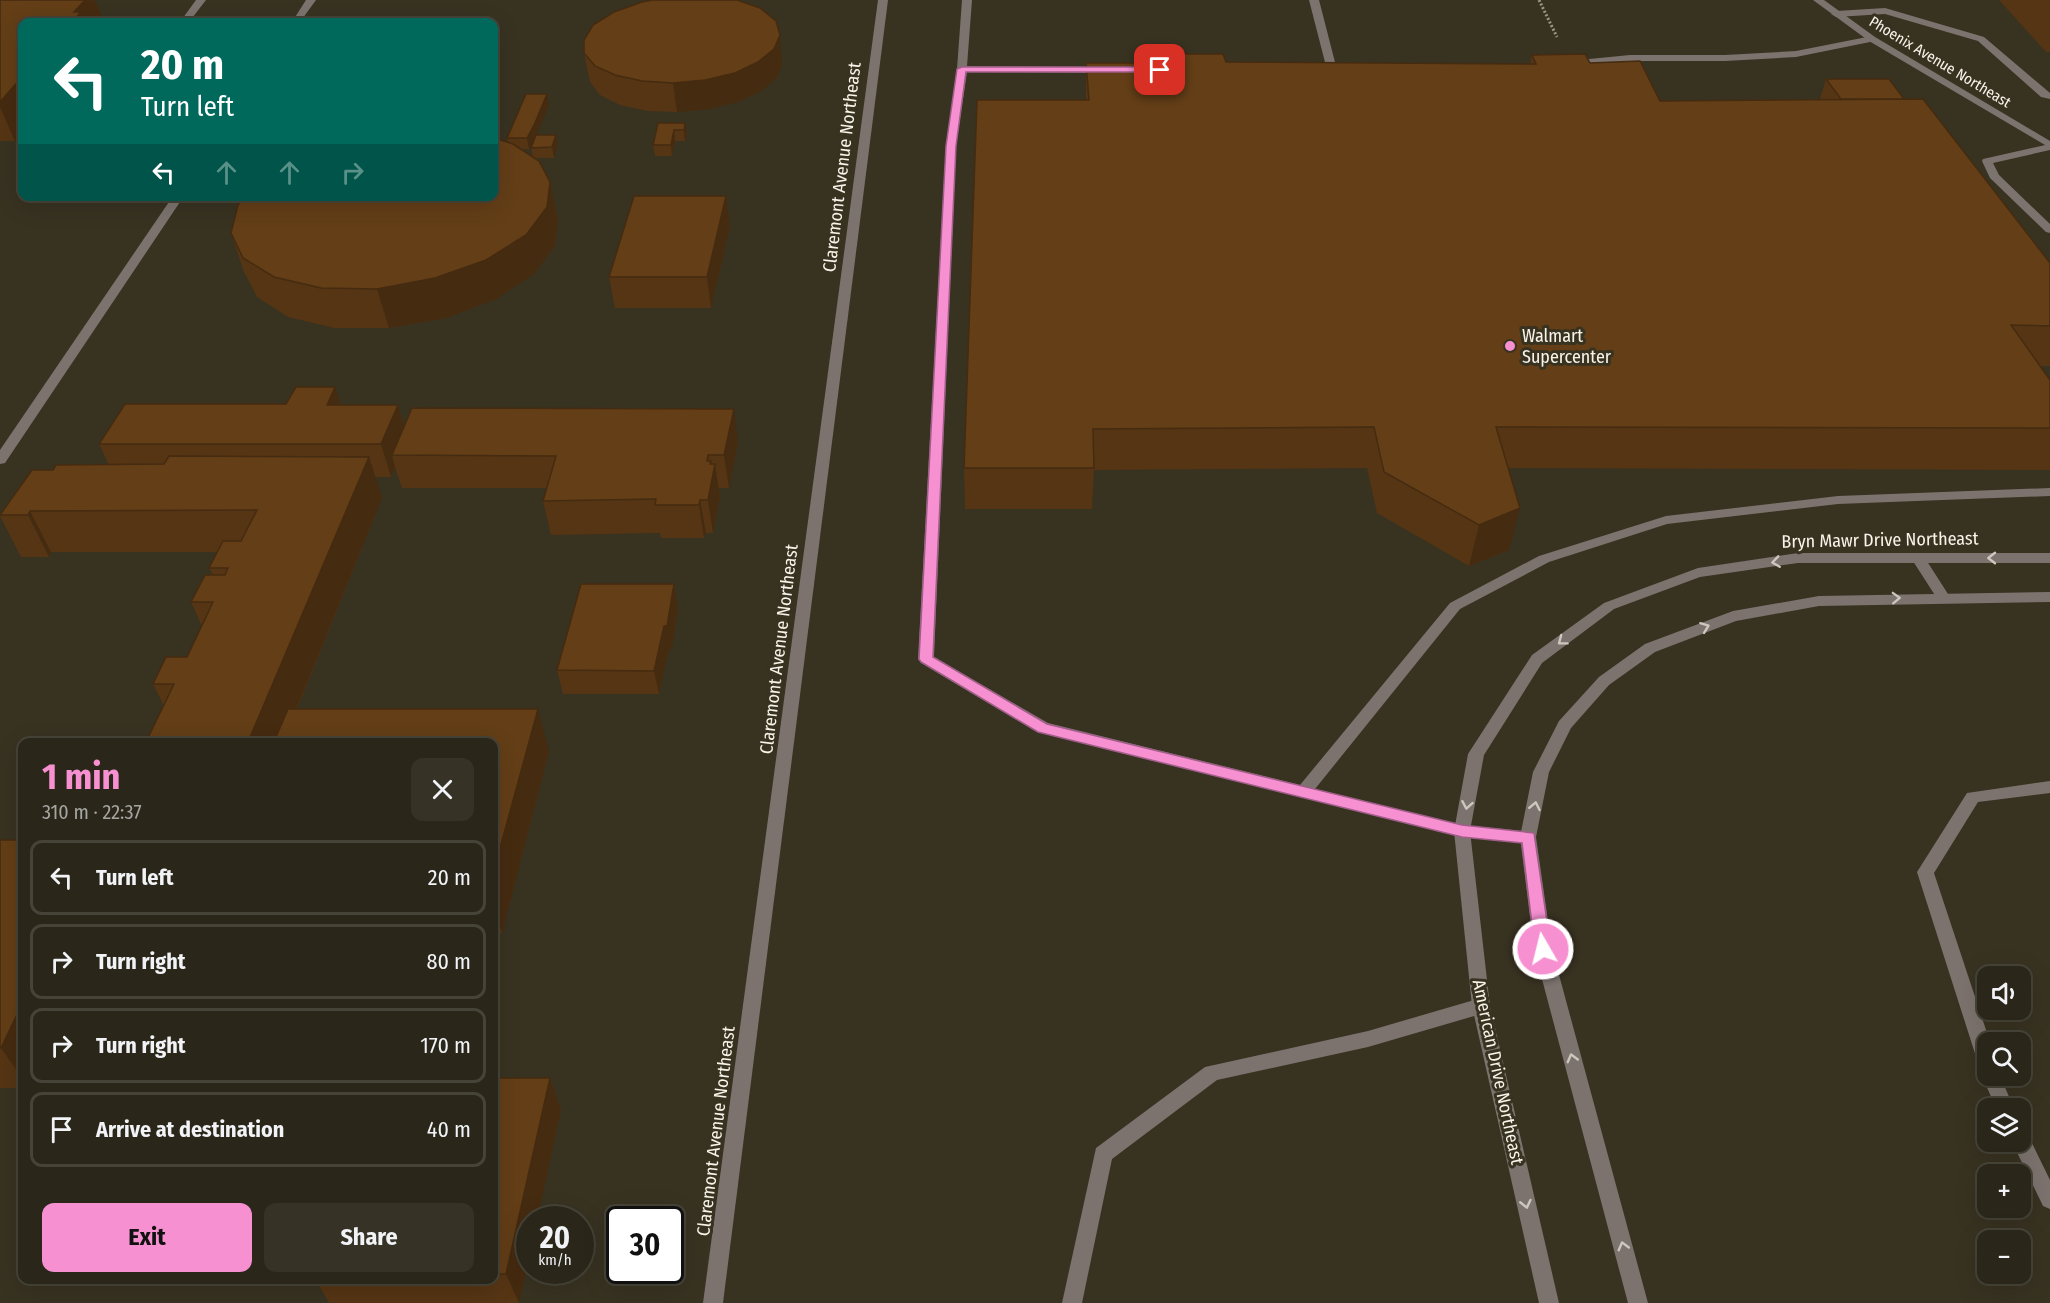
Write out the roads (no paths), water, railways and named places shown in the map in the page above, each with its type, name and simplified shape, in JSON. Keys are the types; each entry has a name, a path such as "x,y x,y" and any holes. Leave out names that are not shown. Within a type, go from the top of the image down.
{"street":[{"path":"187,18 201,0"},
{"path":"299,18 311,0"},
{"name":"Claremont Avenue Northeast","path":"713,1303 883,0"},
{"path":"967,0 962,69 951,146 926,659 1043,728 1462,831 1528,837"},
{"path":"1314,0 1332,70"},
{"name":"Phoenix Avenue Northeast","path":"1818,0 1872,39 2050,146"},
{"path":"1836,15 1886,11 1981,39 2045,95 2050,96"},
{"path":"1559,66 1630,58 1725,58 1796,54 1872,39"},
{"path":"962,69 1121,70"},
{"path":"2050,146 1987,162 1994,176 2050,230"},
{"path":"0,460 176,201"},
{"path":"1303,792 1455,606 1544,559 1666,520 1838,500 2050,492"},
{"name":"Bryn Mawr Drive Northeast","path":"1609,606 1698,573 1798,558 2050,558"},
{"path":"1918,558 1943,597"},
{"path":"1638,1303 1543,949 1528,837 1541,772 1564,725 1604,681 1650,648 1733,616 1819,601 1943,597 2050,597"},
{"name":"American Drive Northeast","path":"1549,1303 1481,1006 1462,831 1476,754 1537,659 1609,606"},
{"path":"1977,1032 1925,873 1974,798 2050,787"},
{"path":"1072,1303 1103,1154 1212,1073 1368,1039 1481,1006"},
{"path":"2026,1152 2050,1200"}],"place":[{"name":"Walmart Supercenter","path":"1510,346"}]}
